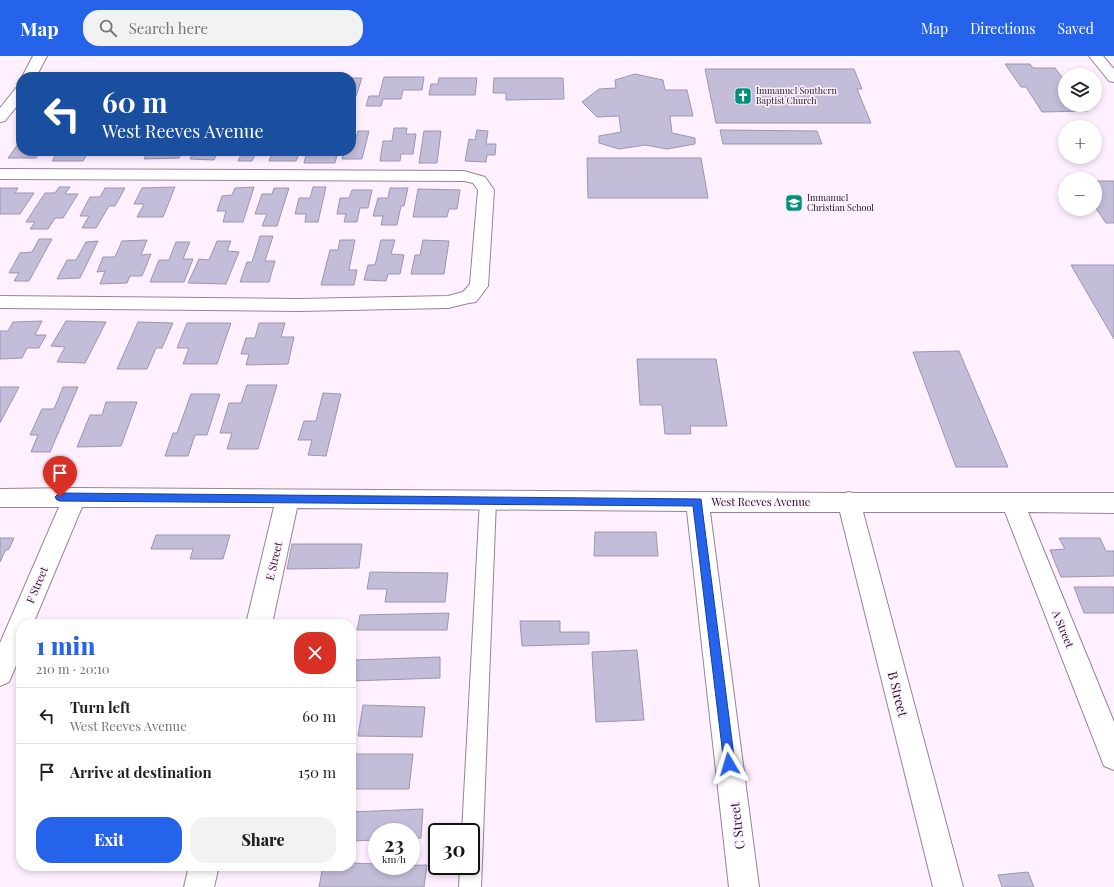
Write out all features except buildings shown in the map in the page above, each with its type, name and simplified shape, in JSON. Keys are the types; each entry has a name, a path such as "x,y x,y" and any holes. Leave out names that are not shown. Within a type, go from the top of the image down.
{"street":[{"path":"32,72 40,56"},
{"path":"1096,56 1114,78"},
{"path":"0,118 16,97"},
{"path":"0,174 464,176 479,180 486,190 479,286 469,297 448,302 298,305 0,302"},
{"name":"West Reeves Avenue","path":"0,498 75,497 697,502 849,501 1114,503"},
{"name":"F Street","path":"23,619 75,497"},
{"name":"E Street","path":"260,619 288,498"},
{"name":"B Street","path":"849,501 948,887"},
{"name":"C Street","path":"697,502 744,887"},
{"name":"A Street","path":"1012,502 1114,756"},
{"name":"F Street","path":"0,673 16,635"},
{"path":"199,887 203,871"}],"lane":[{"path":"473,823 488,500"},
{"path":"470,887 471,875"}],"place":[{"name":"Immanuel Southern Baptist Church","path":"743,96"},
{"name":"Immanuel Christian School","path":"794,203"}],"route":[{"path":"60,497 697,502 729,764"}]}
